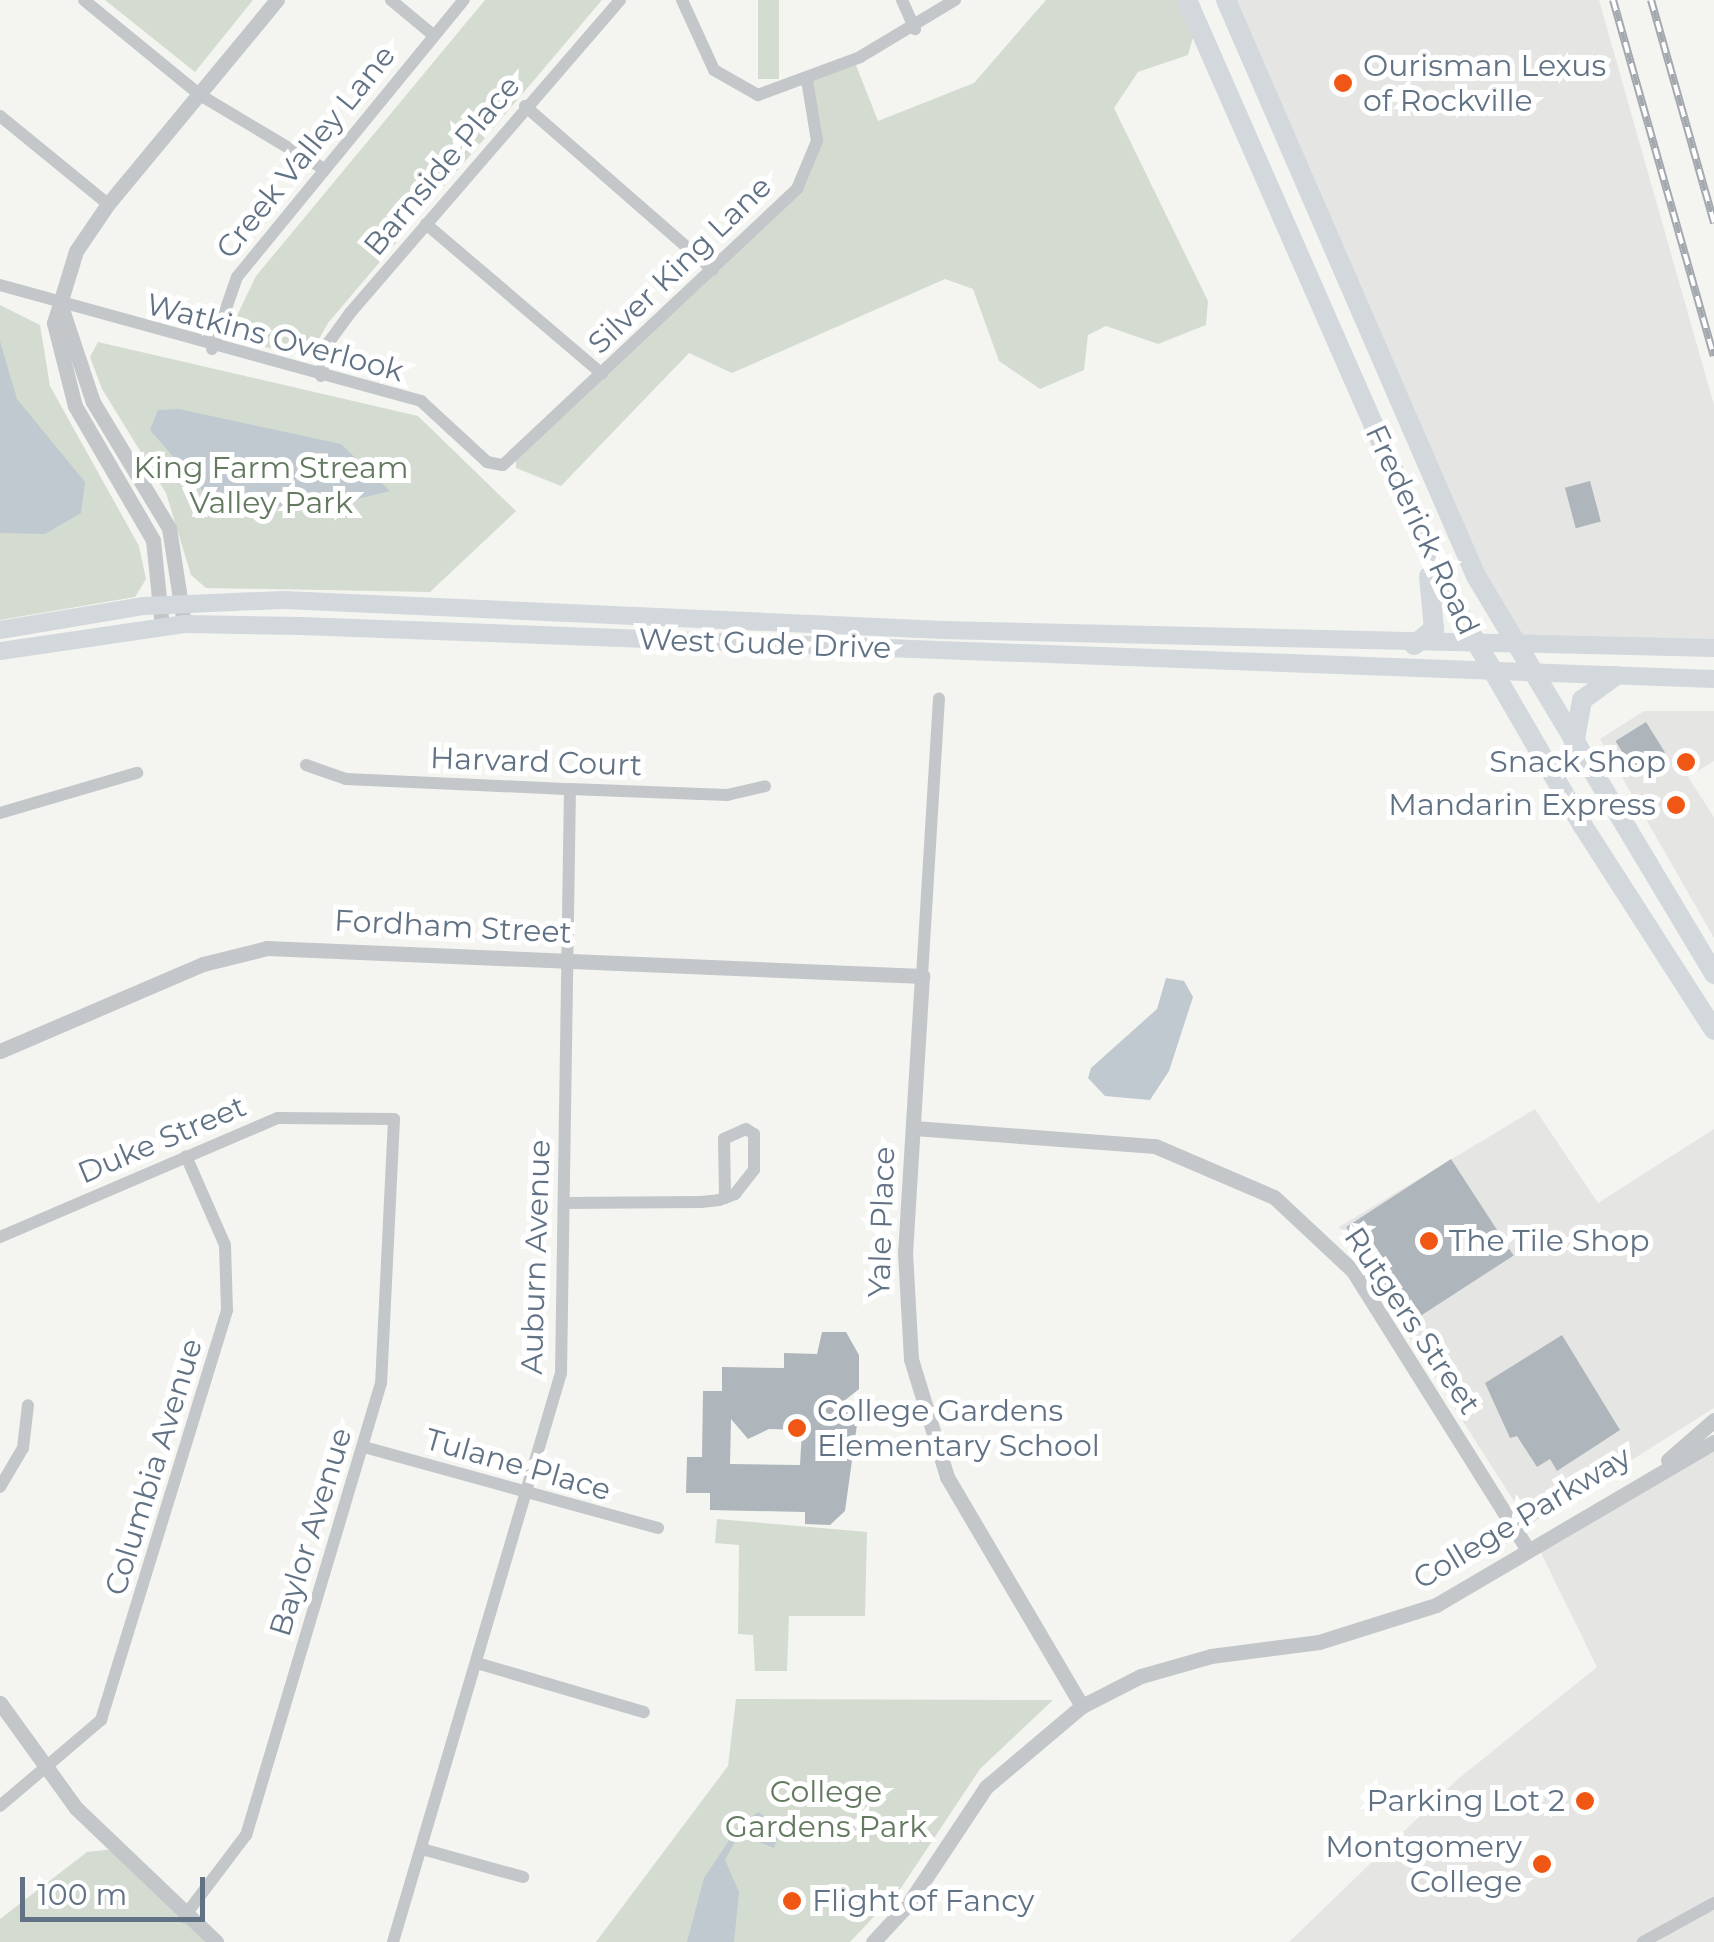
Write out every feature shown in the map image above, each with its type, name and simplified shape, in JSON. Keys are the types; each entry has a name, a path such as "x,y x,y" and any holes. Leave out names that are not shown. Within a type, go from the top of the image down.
{"main road":[{"name":"Frederick Road","path":"1187,0 1426,544 1476,645 1714,1030"},
{"name":"Frederick Road","path":"1226,0 1435,488 1515,646 1714,974"},
{"path":"1414,645 1435,625 1426,544"},
{"name":"West Gude Drive","path":"0,630 181,602 1414,645 1714,648"},
{"name":"West Gude Drive","path":"0,651 184,624 1714,679"},
{"path":"1574,745 1582,700 1615,676"}],"street":[{"path":"84,0 200,95 324,169"},
{"path":"162,626 154,540 89,430 60,363 54,322 76,251 108,204 277,0"},
{"path":"391,0 433,35"},
{"name":"Creek Valley Lane","path":"212,349 229,288 464,0"},
{"name":"Barnside Place","path":"322,376 333,334 620,0"},
{"path":"682,0 710,64 731,86 758,95 808,80 915,30 954,0"},
{"path":"902,0 915,30"},
{"name":"Silver King Lane","path":"516,458 806,176 818,124 808,80"},
{"path":"525,106 713,270"},
{"path":"0,116 108,204"},
{"path":"426,224 602,374"},
{"name":"Watkins Overlook","path":"0,285 212,349 421,401 487,462 516,458"},
{"path":"61,306 106,421 146,483 169,528 184,624"},
{"name":"Yale Place","path":"938,699 905,1306 926,1422 970,1524 1082,1706"},
{"name":"Harvard Court","path":"306,766 346,779 727,796 765,786"},
{"path":"0,813 137,773"},
{"name":"Auburn Avenue","path":"392,1942 562,1373 564,959 570,789"},
{"name":"Fordham Street","path":"0,1051 245,952 564,959 922,976"},
{"name":"Duke Street","path":"0,1237 278,1118 394,1119 392,1134"},
{"name":"Rutgers Street","path":"914,1128 1155,1146 1274,1197 1353,1271 1528,1550"},
{"path":"564,1203 725,1198 754,1170 754,1134 746,1130 724,1140 725,1198"},
{"name":"Baylor Avenue","path":"184,1917 246,1835 364,1447 381,1383 392,1134"},
{"name":"Columbia Avenue","path":"0,1806 90,1735 111,1697 226,1310 225,1245 186,1156"},
{"path":"0,1486 23,1448 28,1405"},
{"name":"College Parkway","path":"1662,1467 1714,1420"},
{"name":"College Parkway","path":"873,1942 909,1904 986,1787 1082,1706 1141,1676 1210,1656 1387,1624 1528,1550 1662,1467 1714,1442"},
{"name":"Tulane Place","path":"364,1447 658,1528"},
{"path":"477,1663 644,1712"},
{"path":"0,1703 46,1771 184,1917 216,1942"},
{"path":"422,1849 524,1878"},
{"path":"1643,1942 1714,1904"}],"shaded area":[{"path":"1226,0 1599,0 1714,405 1714,648 1515,646"},
{"path":"0,341 17,399 85,482 81,513 45,534 0,533"},
{"path":"179,409 341,444 390,491 325,507 215,505 150,430 158,410"},
{"path":"1644,711 1714,711 1714,761 1688,777 1714,817 1714,938 1600,739"},
{"path":"1166,978 1184,981 1193,997 1169,1071 1150,1100 1105,1096 1088,1078 1091,1068 1157,1009"},
{"path":"1535,1109 1598,1203 1714,1129 1714,1408 1529,1525 1339,1227"},
{"name":"Montgomery College","path":"1714,1451 1714,1942 1289,1942 1458,1779 1597,1667 1540,1551"},
{"path":"758,1812 781,1827 774,1848 739,1834 725,1860 739,1892 734,1942 687,1942 704,1878 738,1827"}],"green space":[{"path":"105,0 253,0 195,72"},
{"path":"485,0 602,0 328,323 310,355 237,342 234,322 256,276"},
{"path":"758,0 779,0 779,79 758,79"},
{"path":"1046,0 1186,0 1194,34 1188,55 1138,72 1114,108 1208,301 1206,325 1158,344 1106,326 1088,335 1084,370 1040,389 999,361 973,289 945,279 732,373 689,353 561,486 516,468 516,458 784,203 813,161 807,80 854,60 878,121 974,83"},
{"name":"King Farm Stream Valley Park","path":"0,305 40,325 50,386 139,546 146,579 135,597 0,620"},
{"name":"King Farm Stream Valley Park","path":"98,342 418,416 516,511 430,592 206,588 191,575 166,493 102,389 90,357"},
{"path":"717,1519 867,1532 865,1616 789,1616 787,1671 755,1671 753,1635 738,1634 739,1545 715,1543"},
{"name":"College Gardens Park","path":"736,1699 1053,1700 980,1769 901,1888 850,1942 596,1942 728,1766"},
{"path":"114,1849 216,1942 0,1942 0,1919 87,1852"}],"building":[{"path":"1590,481 1601,522 1576,528 1565,488"},
{"path":"1646,722 1665,753 1635,772 1615,741"},
{"name":"The Tile Shop","path":"1451,1159 1514,1255 1409,1324 1346,1227"},
{"name":"College Gardens Elementary School","path":"822,1332 846,1332 859,1355 859,1389 844,1401 858,1417 845,1511 830,1525 805,1524 805,1512 710,1510 710,1493 686,1493 687,1457 702,1457 703,1391 722,1391 722,1367 784,1368 784,1353 817,1354","holes":["731,1419 748,1439 769,1429 802,1430 800,1465 730,1464"]},
{"path":"1562,1335 1620,1430 1557,1471 1550,1459 1537,1467 1517,1436 1510,1438 1485,1383"}],"railway":[{"path":"1613,0 1714,356"},
{"path":"1651,0 1714,223"}],"place":[{"name":"Ourisman Lexus of Rockville","path":"1343,83"},
{"name":"Snack Shop","path":"1686,762"},
{"name":"Mandarin Express","path":"1676,805"},
{"name":"The Tile Shop","path":"1429,1241"},
{"name":"College Gardens Elementary School","path":"797,1428"},
{"name":"Parking Lot 2","path":"1585,1801"},
{"name":"Montgomery College","path":"1542,1864"},
{"name":"Flight of Fancy","path":"792,1901"}]}
